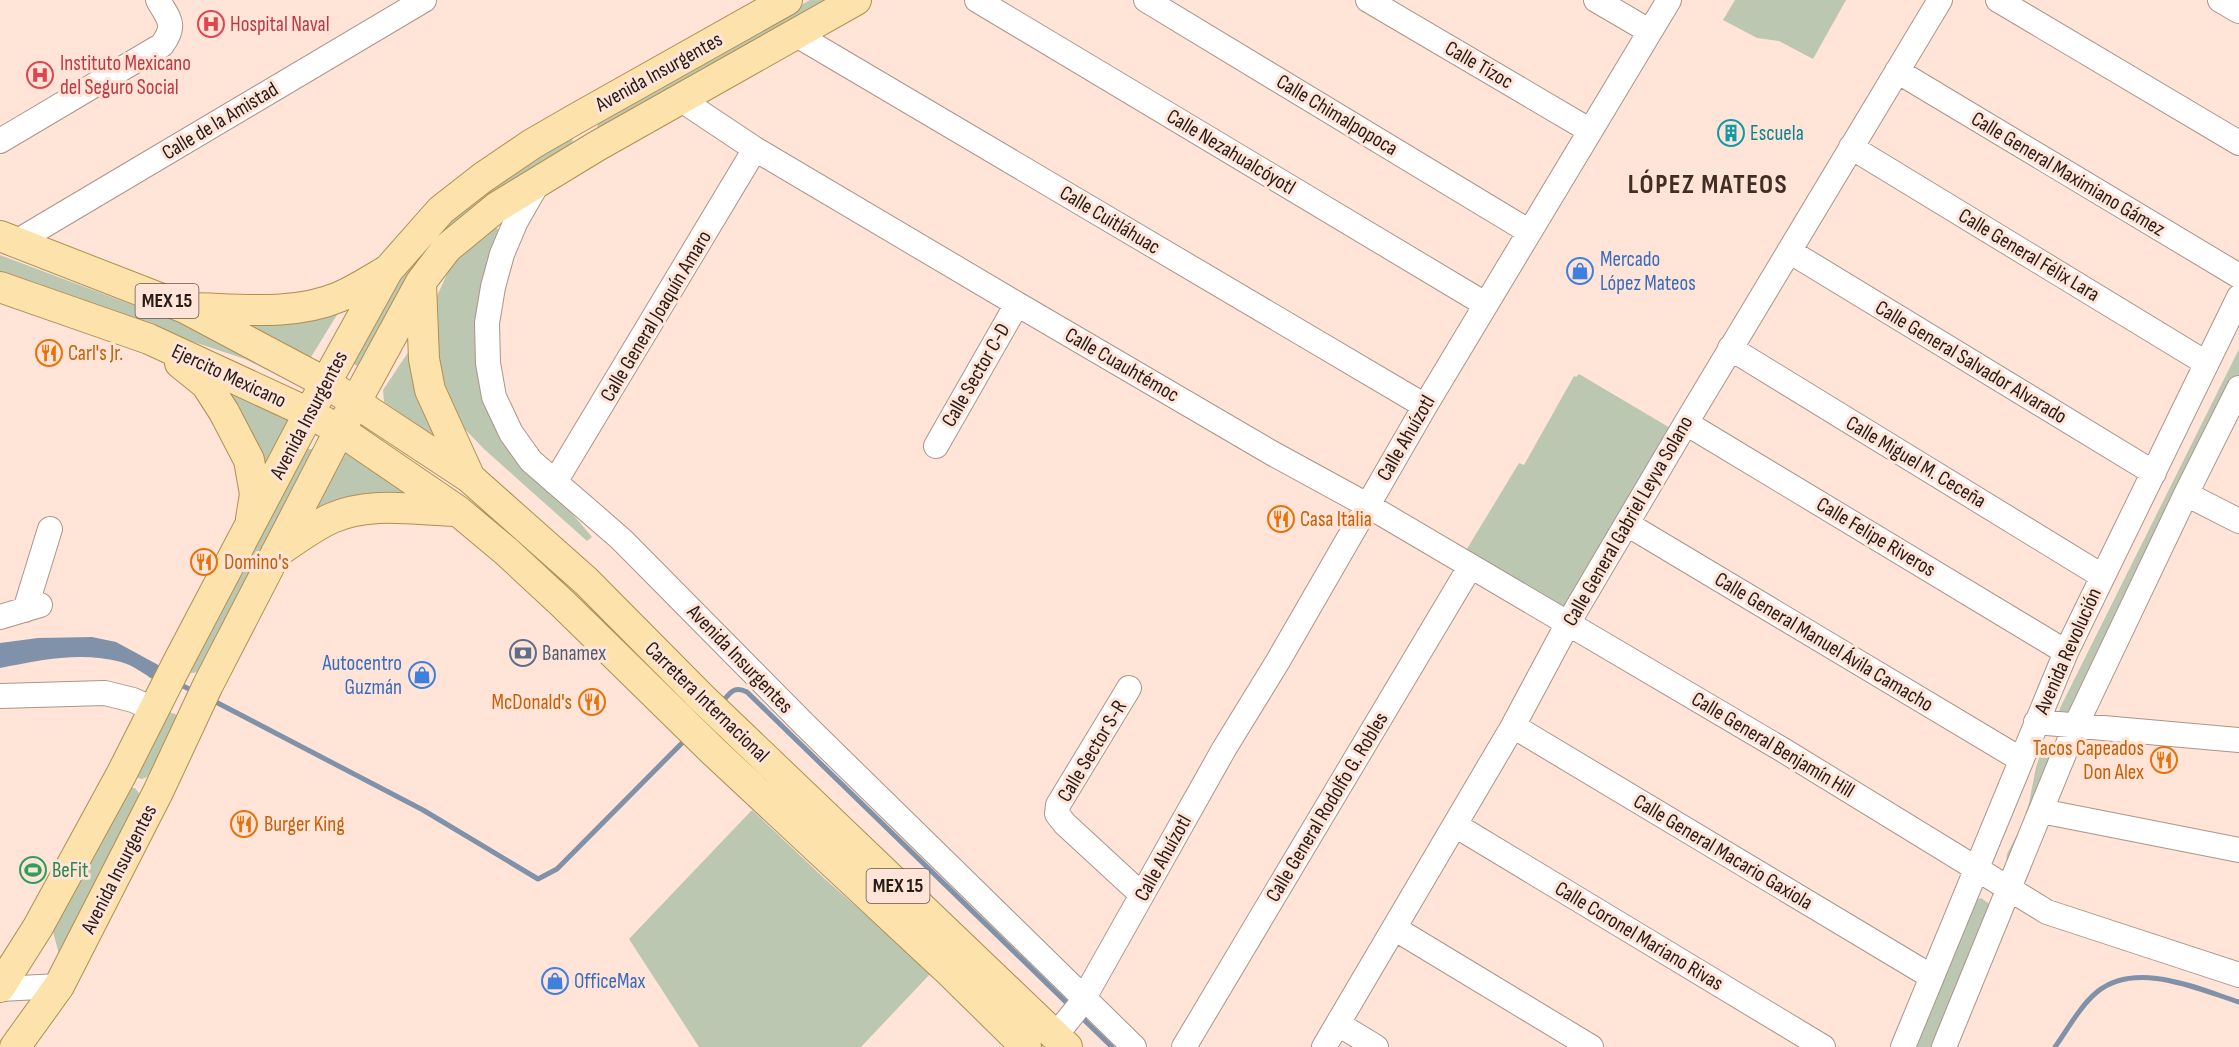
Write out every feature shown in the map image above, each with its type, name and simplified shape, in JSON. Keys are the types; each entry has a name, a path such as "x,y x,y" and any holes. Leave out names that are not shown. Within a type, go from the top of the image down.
{"main road":[{"name":"Avenida Insurgentes","path":"0,988 38,927 122,775 309,413 388,270 441,210 482,178 532,144 787,0"},
{"name":"Avenida Insurgentes","path":"15,1047 59,986 276,553 421,282 447,248 496,207 597,146 856,0"},
{"path":"578,118 597,146"},
{"name":"MEX 15","path":"8,239 185,308 326,383"},
{"path":"185,308 290,309 311,306 339,297 388,270"},
{"path":"421,282 424,359 430,390 470,478"},
{"name":"MEX 15","path":"0,287 149,339"},
{"path":"149,339 206,384 232,427 249,460 255,494 250,527"},
{"name":"Ejercito Mexicano","path":"149,339 309,413"},
{"name":"Carretera Internacional","path":"326,383 470,478 586,581 690,706 708,746 951,973 1026,1047"},
{"name":"Carretera Internacional","path":"309,413 341,431 458,510 563,604 690,706 730,725 1071,1022"},
{"path":"276,553 331,518 354,512 398,507 458,510"},
{"path":"563,604 586,581"},
{"path":"122,775 158,792"}],"street":[{"path":"0,141 162,45 171,33 170,23 158,0"},
{"name":"Calle de la Amistad","path":"8,239 424,0"},
{"name":"Calle Nezahualcóyotl","path":"977,0 1485,304"},
{"name":"Calle Chimalpopoca","path":"1146,0 1528,231"},
{"name":"Calle Tízoc","path":"1368,0 1590,130"},
{"path":"1596,0 1649,31"},
{"name":"Calle Ahuízotl","path":"1071,1022 1367,505 1528,231 1669,0"},
{"name":"Calle General Gabriel Leyva Solano","path":"1324,1047 1513,726 1567,624 1940,0"},
{"path":"1998,0 2239,143"},
{"path":"2220,0 2239,11"},
{"name":"Calle Cuitláhuac","path":"795,34 1425,406"},
{"name":"Calle General Maximiano Gámez","path":"1897,71 2239,276"},
{"name":"Calle Cuauhtémoc","path":"680,99 755,149 1567,624"},
{"name":"Calle General Félix Lara","path":"1851,147 2206,363"},
{"name":"Calle General Joaquín Amaro","path":"555,482 755,149"},
{"name":"Avenida Insurgentes","path":"540,181 516,221 502,254 487,323 488,363 494,397 511,433 531,460 621,539 805,725 1071,1022 1134,1047"},
{"name":"Calle General Salvador Alvarado","path":"1789,251 2154,472"},
{"name":"Avenida Revolución","path":"1903,1047 2066,652 2239,297"},
{"name":"Calle Sector C-D","path":"936,446 1017,304"},
{"name":"Calle Miguel M. Ceceña","path":"1730,348 2102,576"},
{"name":"Avenida Revolución","path":"1944,1047 2075,727 2239,387"},
{"name":"Calle Felipe Riveros","path":"1686,423 2066,652"},
{"path":"2186,494 2239,521"},
{"name":"Calle General Manuel Ávila Camacho","path":"1627,524 2020,759"},
{"path":"0,617 33,608 50,529"},
{"name":"Calle General Rodolfo G. Robles","path":"1184,1047 1470,567"},
{"name":"Calle General Benjamín Hill","path":"1567,624 1783,750 2047,912 2239,975"},
{"name":"Calle Sector S-R","path":"1129,688 1058,805 1057,814 1142,895"},
{"path":"0,696 105,693 156,706"},
{"path":"2036,722 2239,740"},
{"name":"Calle General Macario Gaxiola","path":"1513,726 1932,977"},
{"path":"2041,811 2239,850"},
{"name":"Calle Coronel Mariano Rivas","path":"1455,825 1823,1047"},
{"path":"1394,928 1592,1047"},
{"path":"0,988 59,986"},
{"path":"1338,1024 1376,1047"}],"green space":[{"path":"810,0 844,0 600,130 597,127 601,116"},
{"path":"1735,0 1846,0 1813,59 1779,41 1757,38 1723,20"},
{"path":"573,135 572,145 404,284 358,366 353,364 423,240 455,208"},
{"path":"492,224 497,228 502,239 483,329 512,443 592,537 587,541 484,449 457,421 445,402 432,322 437,296 451,265"},
{"path":"0,255 183,324 287,372 312,393 245,359 0,278"},
{"path":"343,305 308,362 236,320"},
{"path":"411,348 436,438 384,402 383,390"},
{"path":"2239,349 2239,378 2078,711 2058,717 2060,708"},
{"path":"1579,374 1677,432 1566,621 1462,557 1519,463 1524,465 1574,376"},
{"path":"222,383 295,423 267,474"},
{"path":"308,449 317,449 200,672 191,673 187,667"},
{"path":"349,453 402,487 401,495 314,509 342,455"},
{"path":"167,711 177,715 179,721 147,777 142,779 134,777"},
{"path":"2050,744 2055,745 2015,861 2006,864 2007,854 2022,825 2029,803 2036,767 2043,747"},
{"path":"128,788 135,788 139,793 139,802 59,954 53,932 124,791"},
{"path":"752,810 825,879 931,973 861,1047 699,1047 629,939"},
{"path":"1981,898 1991,905 1931,1047 1907,1047 1974,901"}],"water":[{"path":"92,637 116,642 162,667 154,680 125,663 91,657 45,660 0,668 0,643 38,638"}],"waterway":[{"path":"177,683 195,692"},
{"path":"721,703 735,690 747,692 1071,1007"},
{"path":"212,700 423,810 538,879 557,869 687,738"},
{"path":"2055,1047 2080,1011 2097,992 2113,983 2130,978 2167,980 2239,1002"},
{"path":"1080,1016 1112,1047"}],"place":[{"name":"Hospital Naval","path":"211,24"},
{"name":"Instituto Mexicano del Seguro Social","path":"40,75"},
{"name":"Escuela","path":"1731,133"},
{"name":"Mercado López Mateos","path":"1580,271"},
{"name":"Carl's Jr.","path":"49,353"},
{"name":"Casa Italia","path":"1281,519"},
{"name":"Domino's","path":"204,562"},
{"name":"Banamex","path":"523,653"},
{"name":"Autocentro Guzmán","path":"422,675"},
{"name":"McDonald's","path":"592,702"},
{"name":"Tacos Capeados Don Alex","path":"2164,760"},
{"name":"Burger King","path":"244,824"},
{"name":"BeFit","path":"33,870"},
{"name":"OfficeMax","path":"555,981"}],"district":[{"name":"LÓPEZ MATEOS","path":"1708,185"}]}
